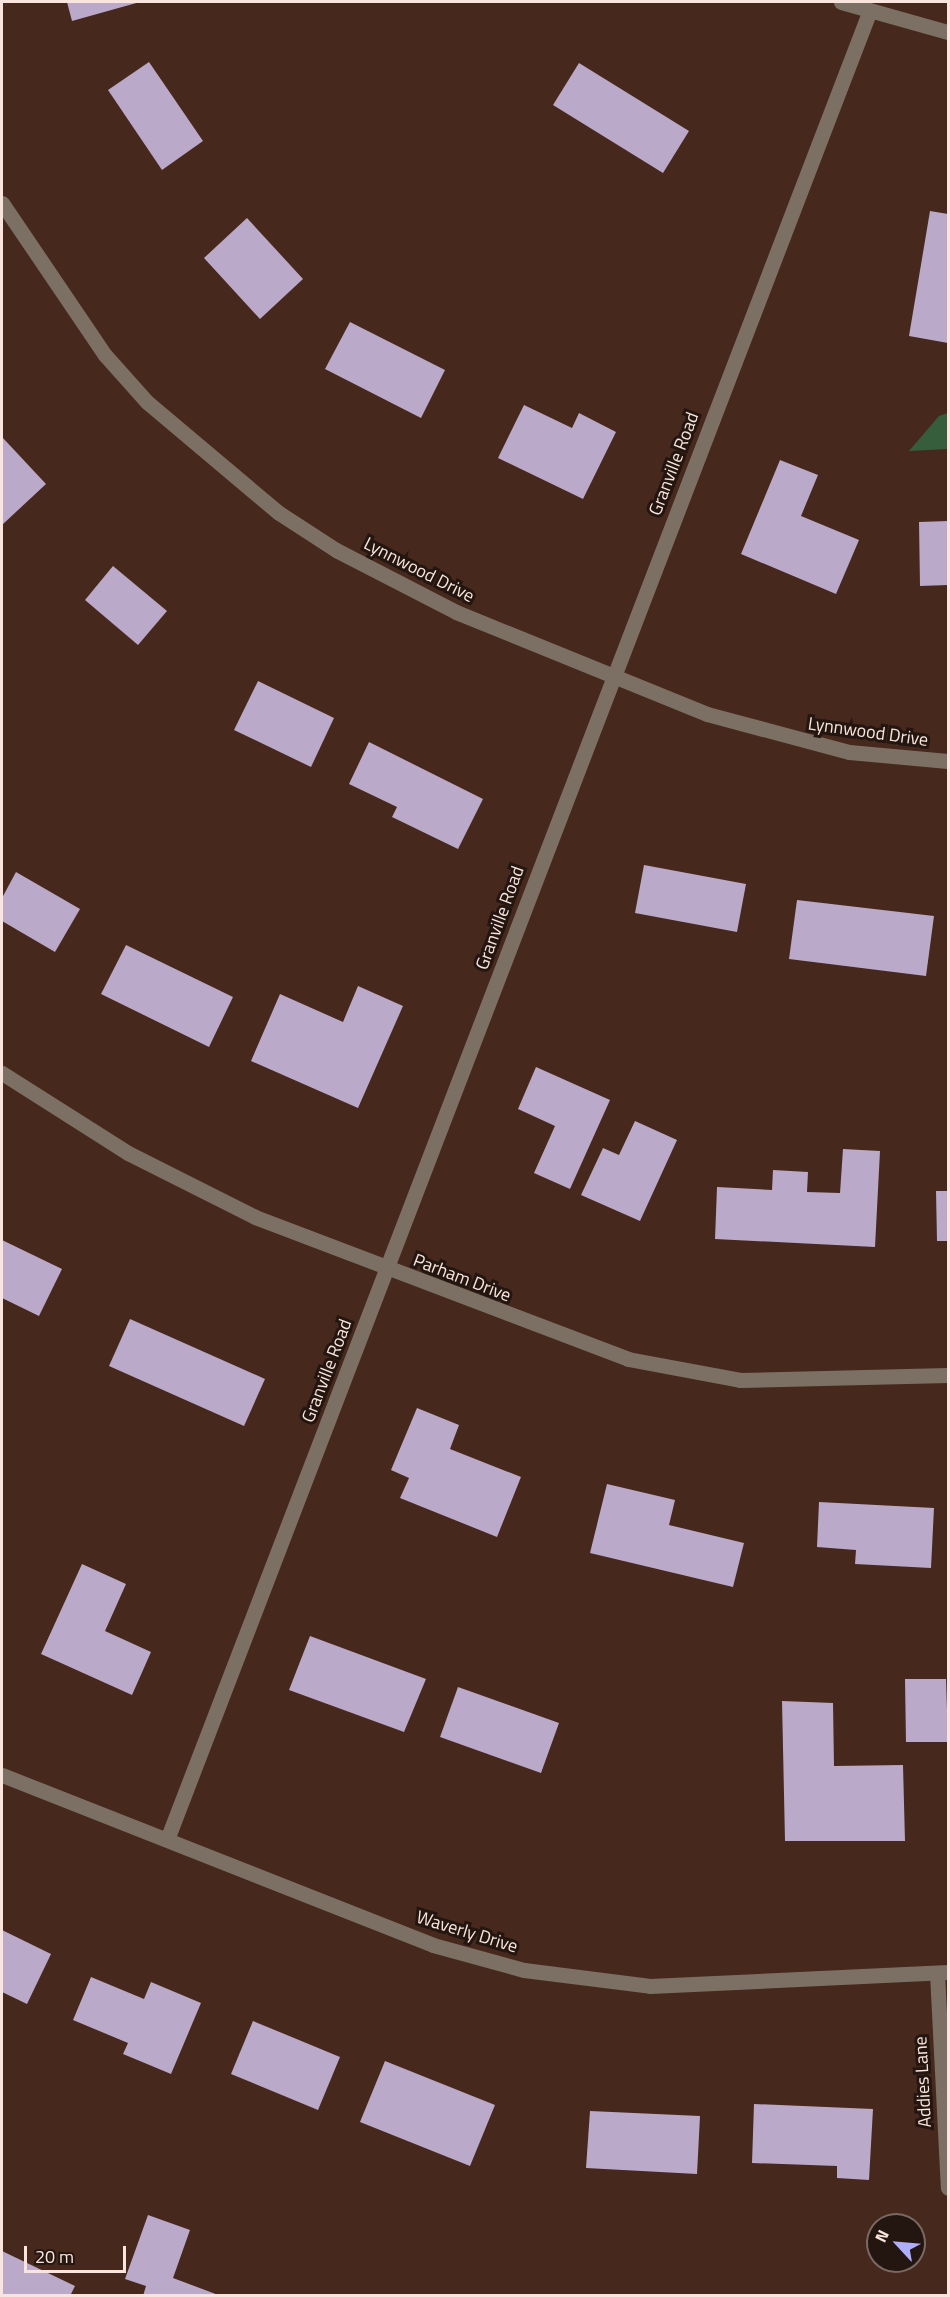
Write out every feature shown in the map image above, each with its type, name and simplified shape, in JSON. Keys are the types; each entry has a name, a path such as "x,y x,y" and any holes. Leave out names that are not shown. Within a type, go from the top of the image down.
{"street":[{"path":"841,2 869,13 948,32"},
{"name":"Granville Road","path":"168,1837 869,13"},
{"name":"Lynnwood Drive","path":"2,203 105,355 147,402 279,513 336,550 456,612 613,677 791,740 948,761"},
{"name":"Parham Drive","path":"2,1073 128,1153 203,1192 387,1270 553,1334 686,1373 808,1381 948,1375"},
{"name":"Waverly Drive","path":"2,1775 168,1837 433,1945 584,1981 650,1986 943,1972"},
{"name":"Addies Lane","path":"943,1972 948,2188"}],"green space":[{"path":"948,413 948,449 909,451 939,416"}],"building":[{"path":"67,2 140,2 72,21"},
{"path":"149,62 203,141 162,170 108,90"},
{"path":"579,63 689,131 663,173 553,105"},
{"path":"930,211 948,214 948,343 909,336"},
{"path":"247,218 303,279 260,319 204,258"},
{"path":"350,322 445,370 421,418 325,369"},
{"path":"524,405 572,428 579,413 616,432 583,499 498,458"},
{"path":"2,437 46,484 2,525"},
{"path":"780,460 818,475 801,516 859,540 836,594 741,554"},
{"path":"948,521 948,585 920,586 919,522"},
{"path":"113,566 167,611 138,645 85,600"},
{"path":"258,681 334,718 311,767 234,730"},
{"path":"369,742 483,799 458,849 392,817 397,807 349,784"},
{"path":"644,865 746,884 737,932 635,913"},
{"path":"16,872 80,909 55,952 2,921 2,898"},
{"path":"797,900 934,916 926,976 789,959"},
{"path":"126,945 233,997 209,1047 101,994"},
{"path":"358,986 403,1006 358,1108 251,1061 280,994 343,1022"},
{"path":"536,1067 610,1100 570,1189 534,1173 555,1126 518,1109"},
{"path":"635,1121 677,1140 640,1221 581,1195 603,1148 619,1155"},
{"path":"843,1149 880,1151 875,1247 715,1239 717,1187 772,1190 773,1170 808,1172 807,1192 840,1193"},
{"path":"936,1191 948,1191 948,1241 937,1241"},
{"path":"2,1240 62,1269 39,1316 2,1298"},
{"path":"130,1319 265,1379 244,1426 109,1366"},
{"path":"417,1408 459,1425 450,1449 521,1477 497,1537 400,1498 409,1478 391,1470"},
{"path":"607,1484 675,1500 669,1525 744,1543 733,1587 590,1553"},
{"path":"819,1502 934,1508 931,1568 855,1564 856,1550 817,1547"},
{"path":"82,1564 126,1584 105,1631 151,1652 132,1695 41,1654"},
{"path":"310,1636 426,1679 404,1732 289,1690"},
{"path":"905,1679 946,1679 948,1742 906,1742"},
{"path":"458,1687 559,1723 541,1773 440,1737"},
{"path":"782,1701 833,1703 834,1766 903,1765 905,1841 785,1841"},
{"path":"2,1930 51,1954 27,2004 2,1992"},
{"path":"91,1977 144,1999 151,1982 201,2003 171,2074 123,2054 128,2043 73,2020"},
{"path":"253,2021 340,2057 318,2110 231,2074"},
{"path":"385,2061 495,2105 470,2166 360,2122"},
{"path":"754,2104 873,2109 869,2180 837,2178 837,2166 752,2163"},
{"path":"590,2111 700,2116 697,2174 586,2168"},
{"path":"148,2215 190,2230 173,2278 221,2296 143,2296 146,2286 125,2279"},
{"path":"2,2251 75,2286 70,2296 2,2296"}]}
